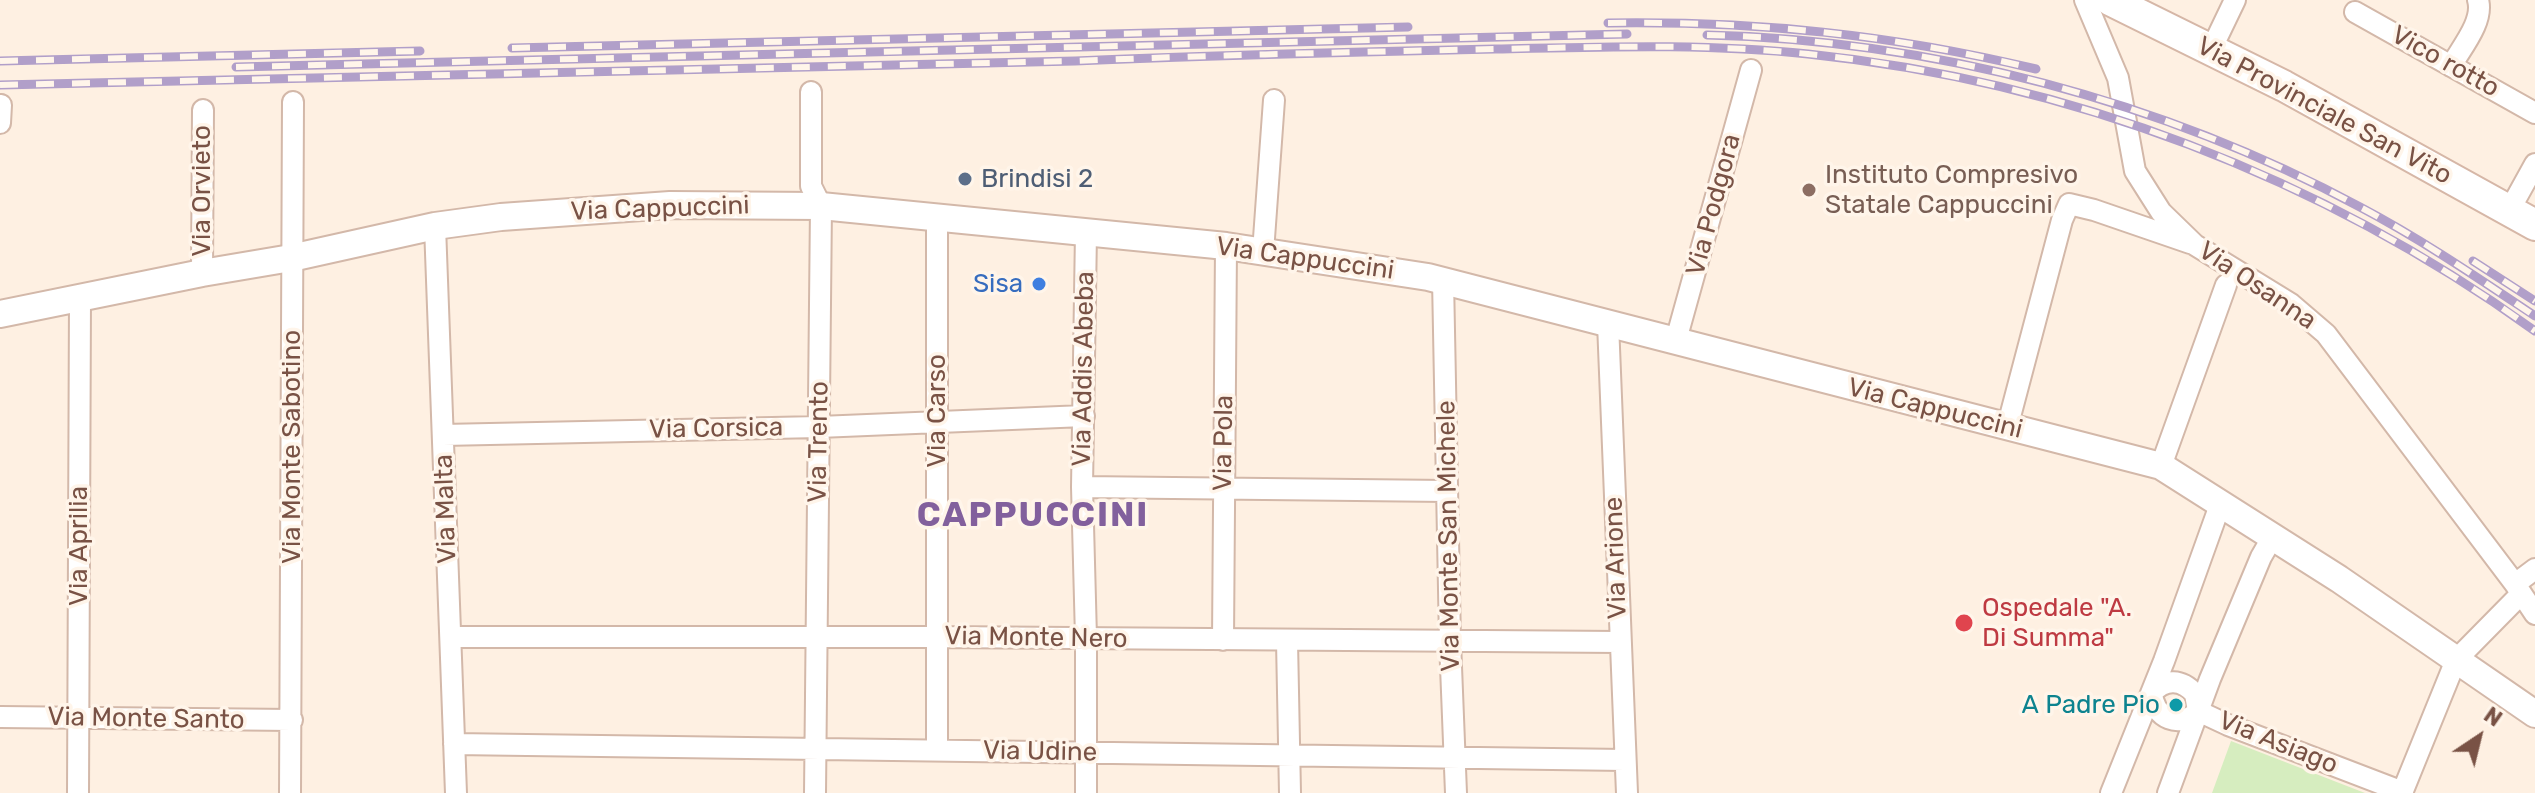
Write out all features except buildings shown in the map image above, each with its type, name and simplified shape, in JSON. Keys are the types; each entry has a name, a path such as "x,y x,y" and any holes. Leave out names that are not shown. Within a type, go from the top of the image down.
{"main road":[{"name":"Via Provinciale San Vito","path":"2110,0 2284,86 2522,218"}],"street":[{"name":"Via Osanna","path":"2085,0 2118,78 2135,171 2158,222 2291,304 2326,334 2535,614"},
{"path":"2211,50 2235,0"},
{"path":"2451,66 2477,20 2478,0"},
{"name":"Vico rotto","path":"2355,12 2535,113"},
{"name":"Via Podgora","path":"1676,340 1751,70"},
{"name":"Via Trento","path":"811,92 811,186 821,206 815,793"},
{"path":"1263,252 1274,100"},
{"name":"Via Monte Sabotino","path":"290,793 293,102"},
{"path":"0,123 1,105"},
{"name":"Via Orvieto","path":"202,273 203,110"},
{"path":"2522,218 2535,164"},
{"path":"2007,428 2062,220 2069,204 2158,222"},
{"name":"Via Cappuccini","path":"0,314 291,258 435,226 501,217 670,205 821,206 937,217 1226,246 1443,279 2161,466 2339,579 2531,710"},
{"name":"Via Carso","path":"937,217 937,750"},
{"name":"Via Malta","path":"435,226 456,793"},
{"name":"Via Addis Abeba","path":"1086,232 1082,487 1086,793"},
{"name":"Via Pola","path":"1223,640 1226,246"},
{"name":"Via Monte San Michele","path":"1443,279 1456,793"},
{"path":"2161,466 2226,285"},
{"name":"Via Aprilia","path":"78,793 80,298"},
{"name":"Via Arione","path":"1608,323 1627,793"},
{"name":"Via Corsica","path":"443,435 819,427 1084,416"},
{"path":"1082,487 1447,491"},
{"path":"2111,793 2152,693 2220,505"},
{"path":"2168,793 2198,711 2261,557 2272,538"},
{"path":"2402,792 2456,660 2535,569"},
{"name":"Via Monte Nero","path":"452,637 1620,642"},
{"path":"1287,641 1290,793"},
{"path":"2152,693 2165,683 2182,683 2195,694 2198,711"},
{"path":"2152,693 2156,709 2168,719 2185,720 2198,711"},
{"name":"Via Asiago","path":"2198,711 2402,792"},
{"name":"Via Monte Santo","path":"0,717 292,720"},
{"name":"Via Udine","path":"454,744 1625,760"}],"green space":[{"path":"2231,741 2365,793 2212,793"}],"railway":[{"path":"1608,23 1717,24 1823,32 1928,47 2036,69"},
{"path":"512,48 1408,27"},
{"path":"236,67 1627,34"},
{"path":"1707,35 1791,39 1876,49 2044,83 2126,107 2285,169 2360,207 2535,316"},
{"path":"0,85 1574,47 1691,47 1808,54 1906,67 2002,87 2097,113 2190,145 2280,183 2368,227 2453,276 2535,331"},
{"path":"0,61 420,51"},
{"path":"2473,261 2535,301"}],"place":[{"name":"Brindisi 2","path":"965,179"},
{"name":"Instituto Compresivo Statale Cappuccini","path":"1809,190"},
{"name":"Sisa","path":"1039,284"},
{"name":"Ospedale \"A. Di Summa\"","path":"1964,623"},
{"name":"A Padre Pio","path":"2176,705"}],"district":[{"name":"CAPPUCCINI","path":"1033,516"}]}
